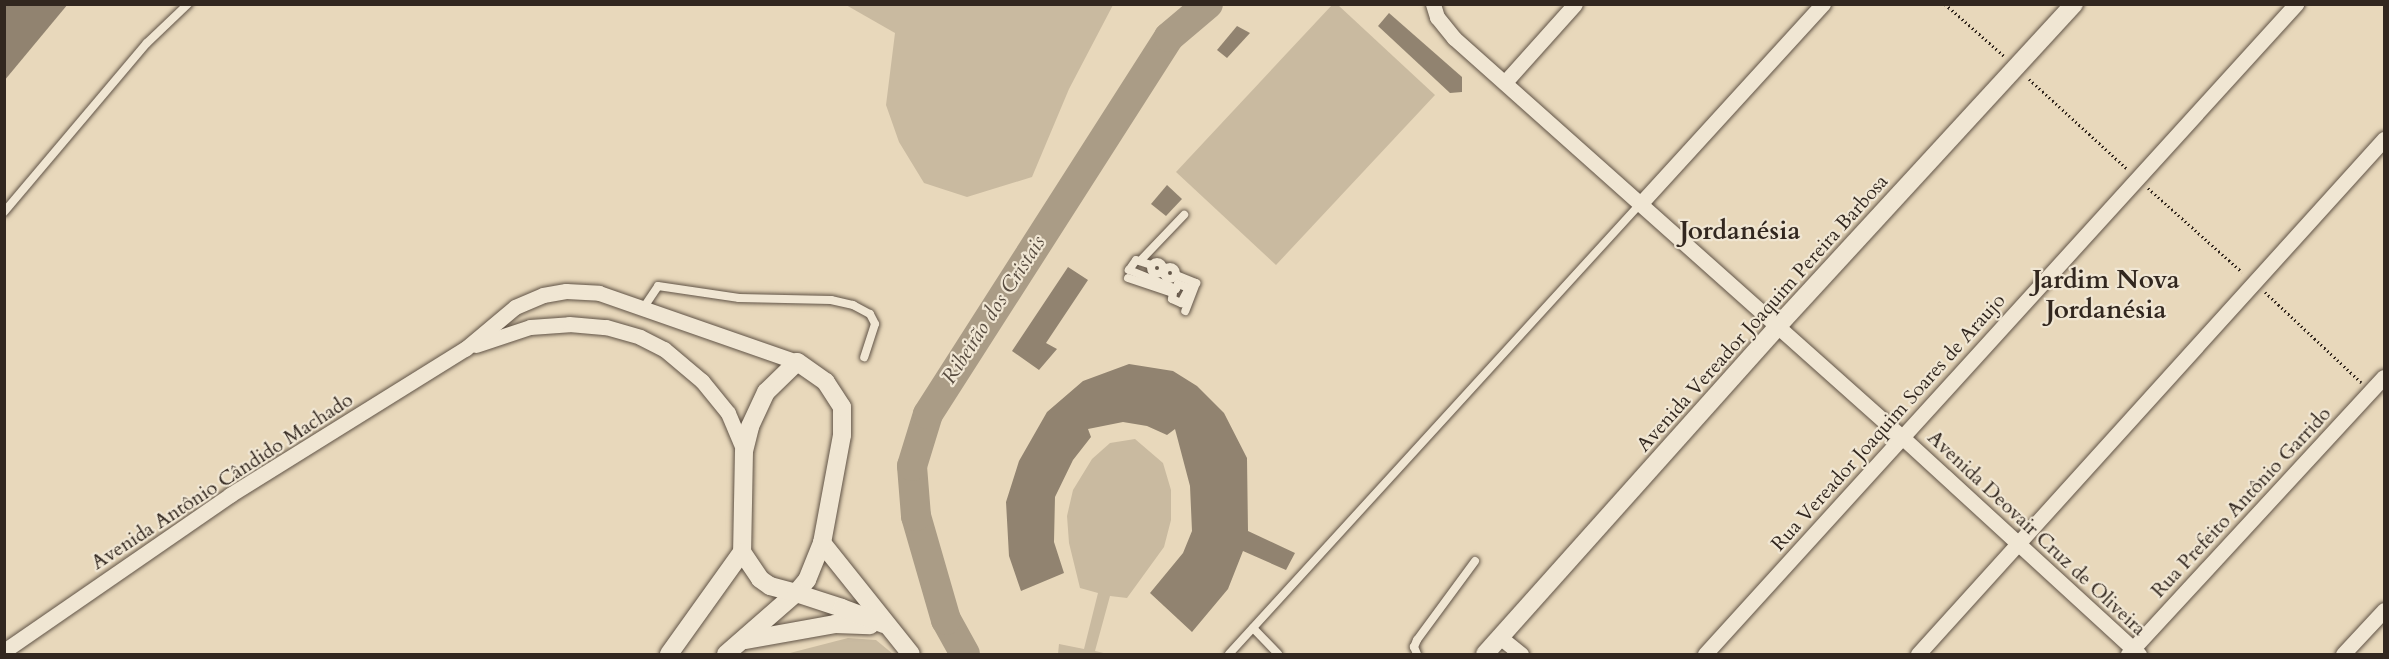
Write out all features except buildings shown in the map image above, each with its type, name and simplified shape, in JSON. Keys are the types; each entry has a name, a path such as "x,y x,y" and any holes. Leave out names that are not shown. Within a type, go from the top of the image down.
{"street":[{"name":"Avenida Deovair Cruz de Oliveira","path":"1433,4 1449,33 1506,81 1903,438 2017,542 2133,653"},
{"path":"1506,81 1575,4"},
{"path":"1641,203 1823,4"},
{"name":"Avenida Vereador Joaquim Pereira Barbosa","path":"1485,654 1777,327 2018,68 2074,4"},
{"name":"Rua Vereador Joaquim Soares de Araujo","path":"1705,654 2296,4"},
{"path":"1918,654 2017,542 2385,139"},
{"name":"Avenida Antônio Cândido Machado","path":"4,651 230,495 465,350 515,307 543,295 566,291 599,293 797,362"},
{"name":"Avenida Antônio Cândido Machado","path":"465,350 530,327 568,324 606,327 640,337 664,350 702,381 728,413 744,451"},
{"path":"669,654 742,552 744,451 758,406 797,362 826,382 842,407 842,435 822,543 807,580 796,593 726,654"},
{"name":"Rua Prefeito Antônio Garrido","path":"2133,653 2385,377"},
{"path":"822,543 882,625 911,654"},
{"path":"742,552 760,579 770,586 796,593 882,625"},
{"path":"2343,654 2385,610"},
{"path":"741,641 835,624 882,625"},
{"path":"1501,638 1521,654"}],"lane":[{"path":"4,212 147,43 188,4"},
{"path":"1229,654 1641,203"},
{"path":"1140,261 1184,215"},
{"path":"1128,278 1173,293 1172,299 1181,303 1189,288 1178,284 1176,289 1129,270 1136,260 1151,266 1156,274 1163,270 1168,279 1176,275 1196,283 1185,311"},
{"path":"644,307 658,286 739,298 831,300 853,305 870,314 875,324 864,357"},
{"path":"1418,654 1414,647 1417,640 1475,561"},
{"path":"1253,628 1278,654"}],"path":[{"path":"1945,4 2372,391"}],"shaded area":[{"path":"846,5 1113,5 1069,89 1032,177 967,197 924,183 899,142 886,105 895,33"},
{"path":"1332,5 1338,5 1435,95 1276,265 1176,172"},
{"path":"1135,439 1163,463 1171,490 1171,520 1164,547 1127,598 1110,596 1095,651 1108,654 1058,654 1059,644 1084,649 1098,593 1080,588 1069,543 1067,516 1073,490 1092,459 1110,443"},
{"path":"848,638 876,640 893,654 786,654"}],"waterway":[{"name":"Ribeirão dos Cristais","path":"965,654 946,620 916,516 912,466 928,414 1169,37 1208,4"}],"district":[{"name":"Jordanésia","path":"1740,231"},
{"name":"Jardim Nova Jordanésia","path":"2106,295"}]}
